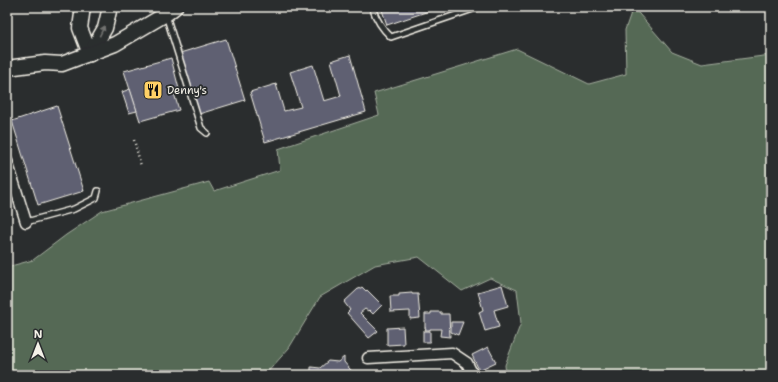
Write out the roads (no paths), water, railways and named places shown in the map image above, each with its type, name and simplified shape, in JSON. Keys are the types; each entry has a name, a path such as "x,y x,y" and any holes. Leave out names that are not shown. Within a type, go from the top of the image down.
{"street":[{"path":"83,7 80,28 90,54"},
{"path":"90,54 105,28 110,7"},
{"path":"7,68 45,63 62,64 116,44 171,10"},
{"path":"7,162 11,191 26,222"},
{"path":"368,358 452,353 467,363 473,375"}],"lane":[{"path":"372,7 377,20 384,31 391,37 479,7"},
{"path":"171,10 201,128 207,133"},
{"path":"26,222 74,209 96,198 98,190"}],"place":[{"name":"Denny's","path":"153,90"}]}
